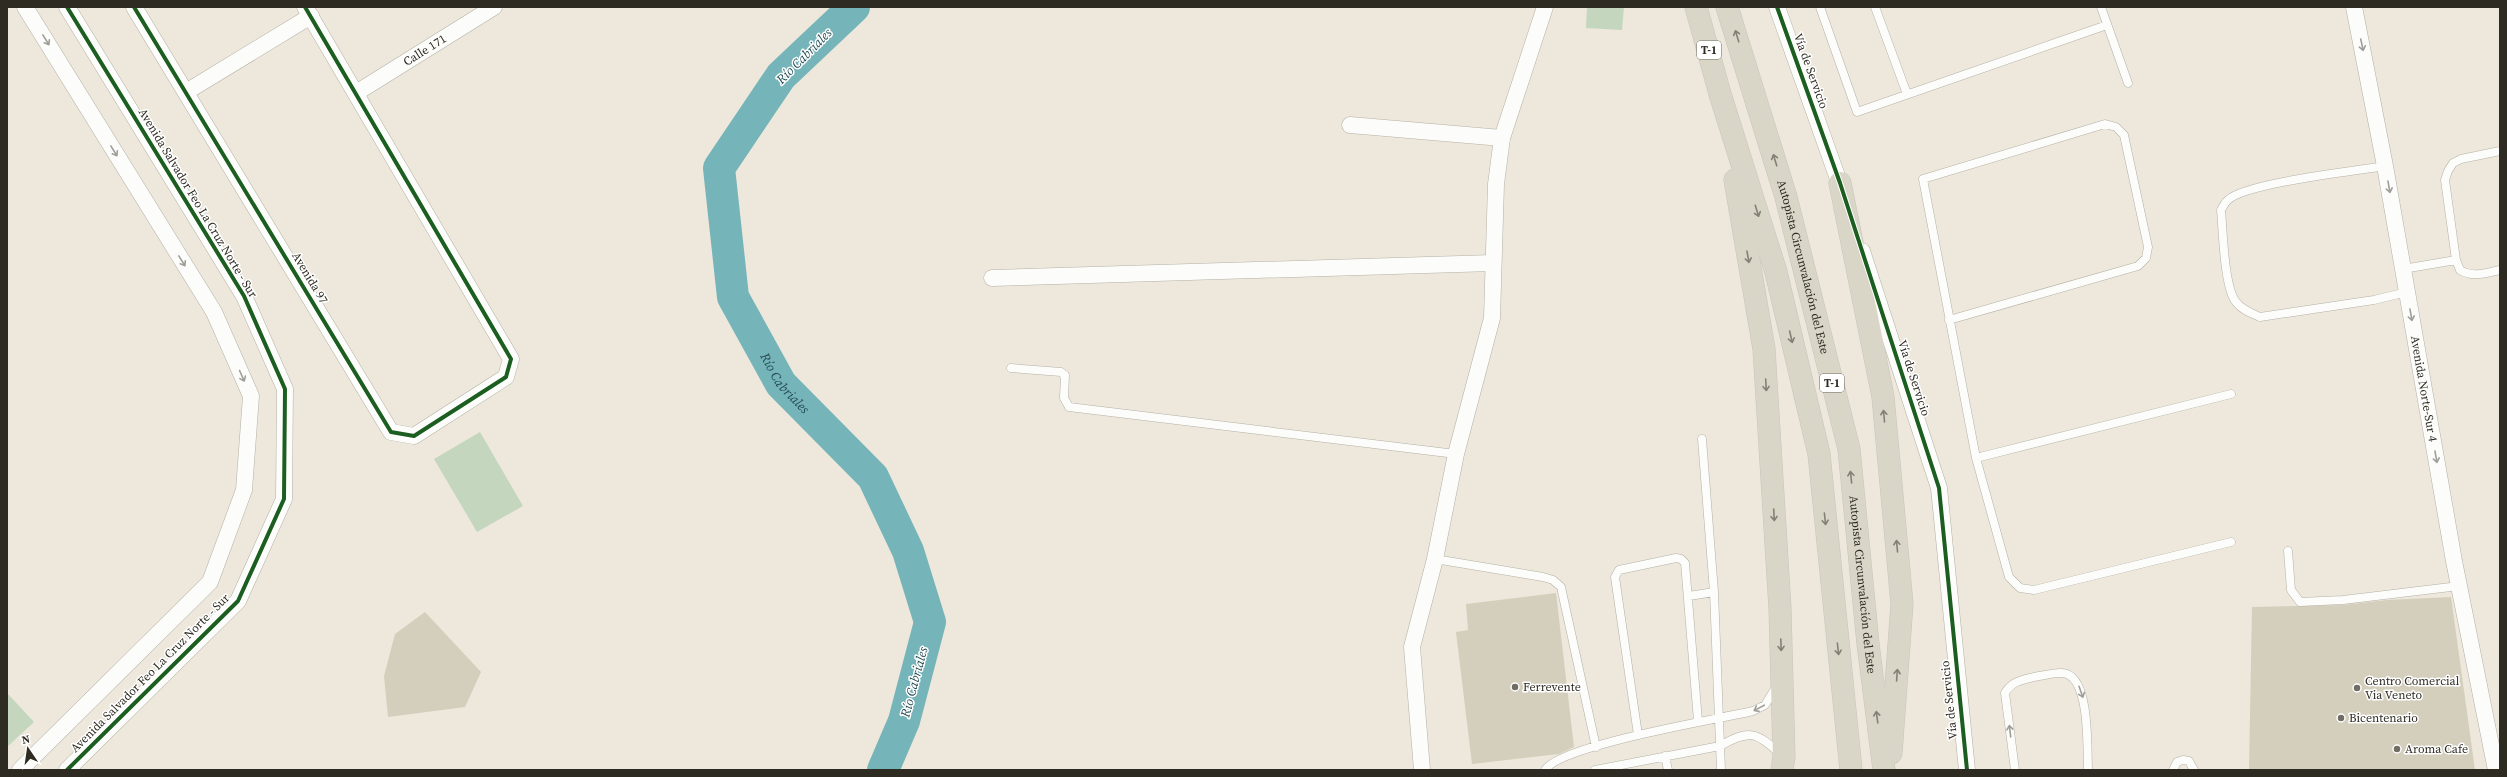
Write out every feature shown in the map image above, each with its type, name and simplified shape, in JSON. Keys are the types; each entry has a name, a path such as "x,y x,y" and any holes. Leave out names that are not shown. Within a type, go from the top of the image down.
{"highway":[{"name":"T-1","path":"1696,7 1720,94 1776,272 1819,454 1851,770"},
{"name":"Autopista Circunvalación del Este","path":"1727,7 1786,197 1849,449 1868,644 1884,770"},
{"path":"1720,94 1764,349 1782,677 1783,763"},
{"path":"1840,183 1882,397 1902,604 1890,770"}],"street":[{"name":"Avenida Salvador Feo La Cruz Norte - Sur","path":"20,770 210,582 244,490 251,396 214,312 25,7"},
{"name":"Avenida Salvador Feo La Cruz Norte - Sur","path":"67,7 244,296 285,390 284,499 238,602 67,770"},
{"name":"Avenida 97","path":"134,7 391,432 414,436 506,377 511,360 356,93"},
{"name":"Calle 171","path":"356,93 494,7"},
{"path":"1422,770 1412,647 1435,559 1456,454 1492,318 1496,184 1502,138 1545,7"},
{"name":"Vía de Servicio","path":"1777,7 1840,183 1939,488 1967,770"},
{"name":"Avenida Norte-Sur 4","path":"2354,7 2385,166 2459,586 2496,770"},
{"path":"186,92 308,12 356,93"},
{"path":"1350,125 1502,138"},
{"path":"992,278 1493,263"}],"lane":[{"path":"1820,7 1857,112 2108,25"},
{"path":"1875,7 1907,94"},
{"path":"2101,7 2128,83"},
{"path":"1950,320 2138,266 2146,258 2148,247 2124,135 2116,127 2105,124 1923,179 1976,458 2009,577 2020,588 2034,590 2231,542"},
{"path":"2500,152 2461,159 2453,163 2445,180 2456,260 2460,270 2467,274 2479,275 2500,270"},
{"path":"2385,166 2278,184 2255,189 2229,199 2221,210 2229,286 2236,302 2246,311 2260,317 2407,292"},
{"path":"2403,269 2456,260"},
{"path":"1011,368 1061,372 1065,375 1064,398 1069,407 1456,454"},
{"path":"1976,458 2231,394"},
{"path":"1702,439 1714,592 1721,770"},
{"path":"2288,551 2291,590 2300,602 2343,600 2459,586"},
{"path":"1638,735 1616,572 1619,570 1676,558 1681,559 1685,563 1689,596 1698,721"},
{"path":"1435,559 1543,577 1553,580 1561,587 1596,746"},
{"path":"1689,596 1714,592"},
{"path":"2015,770 2005,693 2012,684 2020,680 2058,673 2072,677 2083,694 2088,770"},
{"path":"1545,770 1555,761 1596,746 1698,721 1753,711 1765,705 1782,677"},
{"path":"1595,770 1720,746 1735,737 1749,734 1763,738 1783,763"},
{"path":"1665,756 1668,770"},
{"path":"2173,770 2177,762 2183,760 2190,761 2194,770"}],"green space":[{"path":"1587,7 1624,7 1622,30 1586,28"},
{"path":"480,432 523,506 477,532 434,459"},
{"path":"7,693 34,722 7,747"}],"building":[{"path":"1556,593 1574,747 1559,754 1472,764 1456,632 1468,630 1466,604"},
{"name":"Centro Comercial Via Veneto","path":"2451,597 2475,770 2249,770 2252,607 2343,605 2387,600"},
{"path":"425,612 481,672 465,707 388,717 384,676 395,634"}],"waterway":[{"name":"Río Cabriales","path":"854,7 781,76 719,168 733,297 781,384 873,477 908,551 930,622 904,721 883,770"}],"cycle path":[{"path":"67,7 244,296 285,389 284,499 238,601 67,770"},
{"path":"134,7 391,432 414,436 506,377 511,359 305,7"},
{"path":"1777,7 1840,183 1939,488 1967,770"}],"place":[{"name":"Ferrevente","path":"1515,687"},
{"name":"Centro Comercial Via Veneto","path":"2357,688"},
{"name":"Bicentenario","path":"2341,718"},
{"name":"Aroma Cafe","path":"2397,749"}]}
